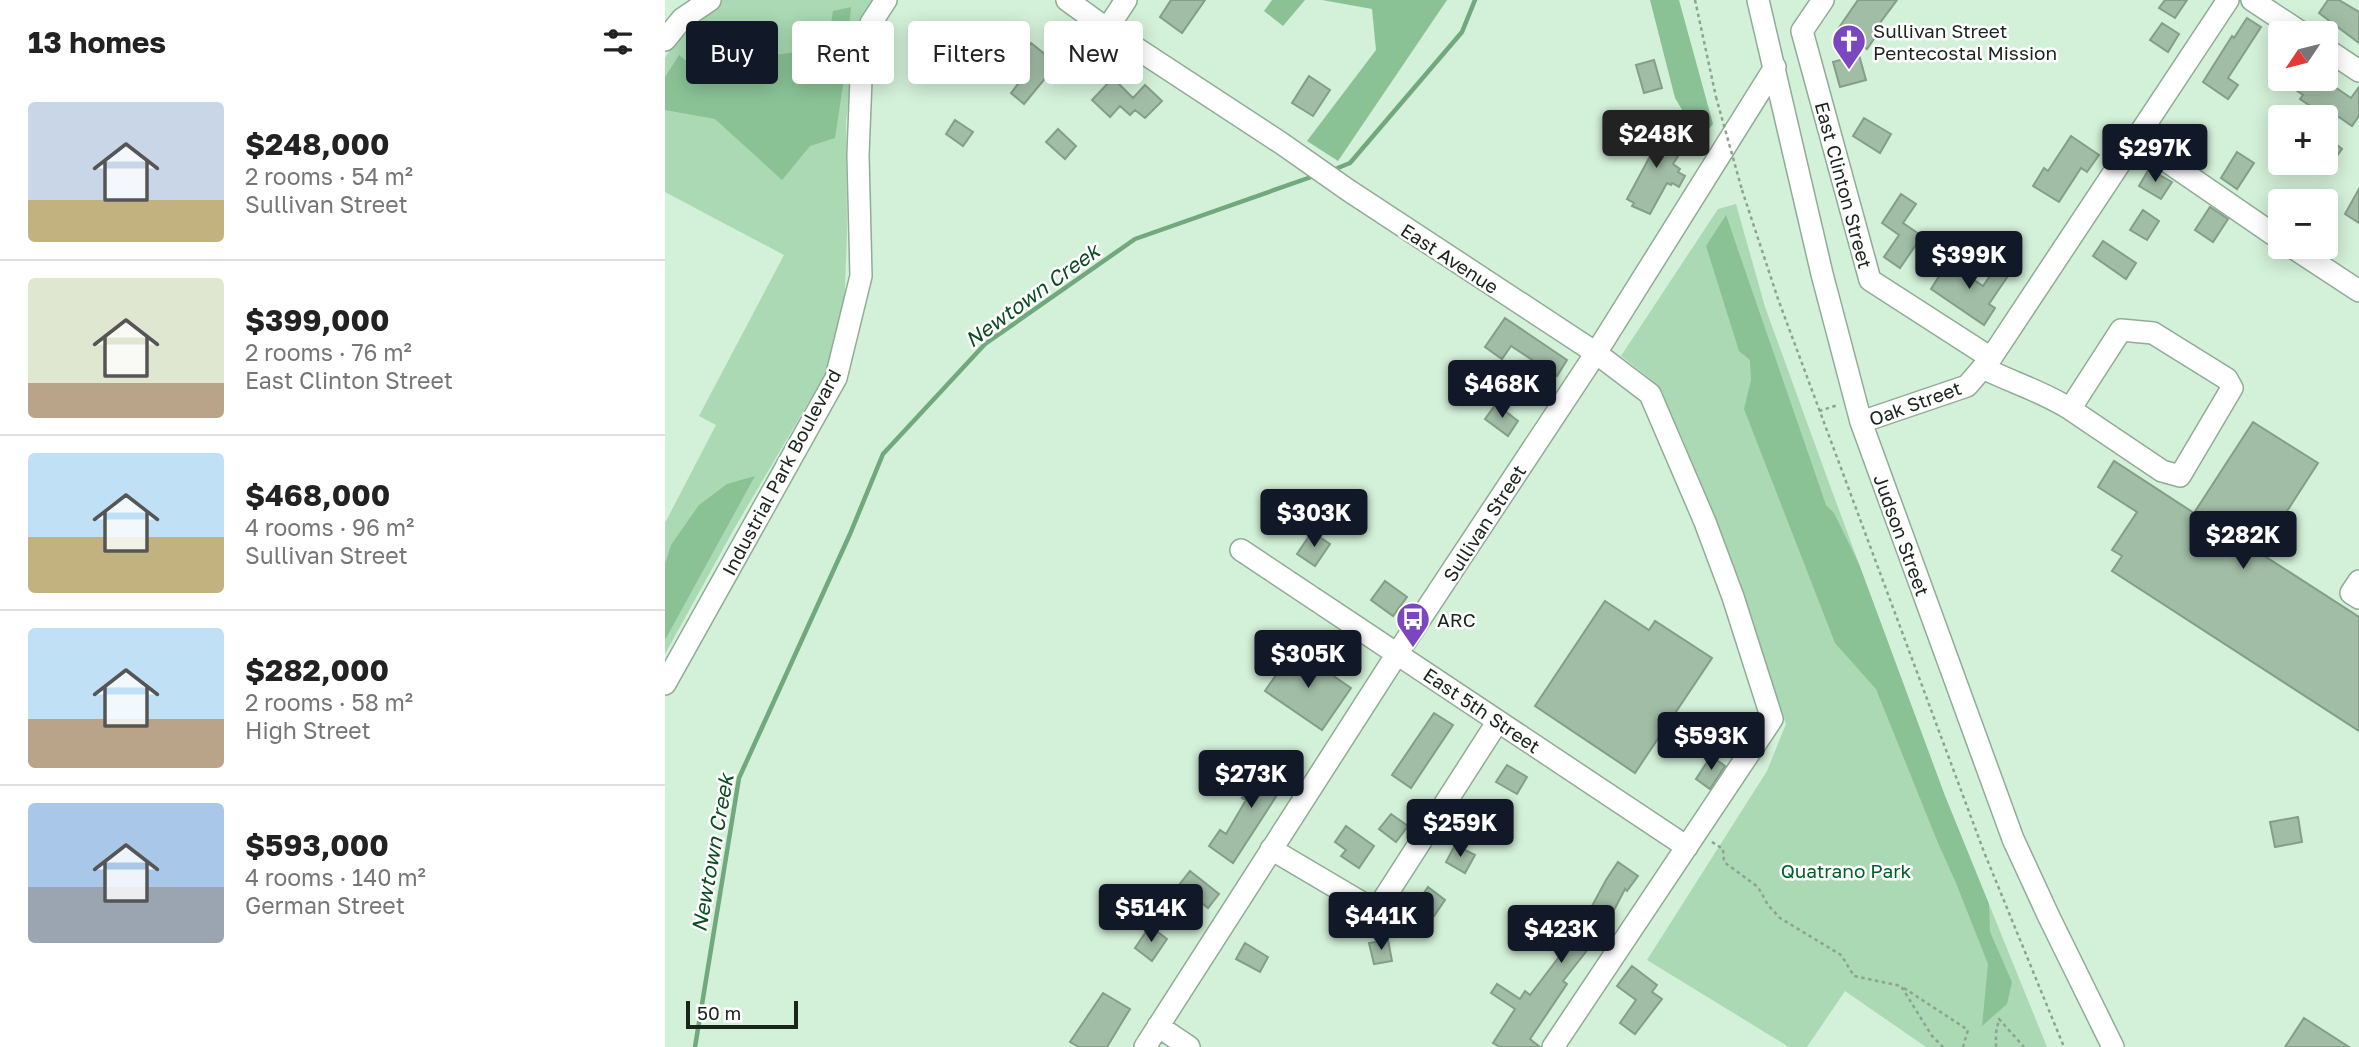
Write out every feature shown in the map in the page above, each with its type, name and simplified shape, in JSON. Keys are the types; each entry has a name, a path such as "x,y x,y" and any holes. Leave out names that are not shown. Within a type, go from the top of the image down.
{"street":[{"path":"665,40 682,19 710,0"},
{"name":"Industrial Park Boulevard","path":"665,684 836,377 861,276 858,162 861,79 871,23 886,0"},
{"name":"East Avenue","path":"1067,0 1096,21"},
{"path":"1112,21 1126,0"},
{"name":"Judson Street","path":"1758,0 1822,274 1861,422 2013,839 2113,1047"},
{"name":"East Clinton Street","path":"1823,0 1802,31 1870,279 2014,383 2058,401 2162,471 2180,476 2232,388 2227,379 2153,333 2121,331 2070,409"},
{"name":"Oak Street","path":"1861,422 1967,386 1987,363 2228,0"},
{"path":"2252,0 2284,21"},
{"name":"East Avenue","path":"1143,53 1596,353 1650,394 1705,522 1733,597 1772,719 1687,847"},
{"path":"2338,57 2359,71"},
{"name":"Sullivan Street","path":"1145,1047 1397,654 1596,353 1775,67"},
{"path":"2136,140 2268,231"},
{"path":"2310,259 2359,291"},
{"name":"East 5th Street","path":"1241,550 1687,847"},
{"path":"1271,849 1376,911 1498,721"},
{"path":"1553,1047 1687,847"},
{"path":"1158,1026 1189,1047"}],"path":[{"path":"1695,0 1716,97 1742,190 1778,299 1984,852 2064,1047"},
{"path":"1712,842 1723,849 1724,862 1758,887 1768,905 1780,918 1841,955 1854,976 1901,986 1968,1030 1963,1047"},
{"path":"1901,986 1943,1047"},
{"path":"1996,1047 1999,1019 2024,1047"}],"green space":[{"path":"720,0 878,0 866,21 792,21 792,84 851,84 846,121 847,233 844,316 827,371 734,529 665,654 665,523 716,425 699,416 784,255 665,192 665,58 686,25 686,84 778,84 778,21 688,21"},
{"path":"1272,0 1305,0 1283,26 1264,11"},
{"path":"1322,0 1447,0 1338,161 1307,141 1376,50 1372,9"},
{"path":"1650,0 1679,0 1713,124 1700,140 1675,98"},
{"path":"851,7 850,21 831,21 833,11"},
{"path":"792,53 792,84 843,84 835,138 810,146 782,180 715,119 665,110 665,77 679,55 686,61 686,84 778,84 778,55"},
{"name":"Quatrano Park","path":"1736,204 1765,307 1829,483 1945,796 2047,1047 1926,1047 1845,991 1807,1047 1789,1047 1647,960 1767,771 1786,724 1684,442 1653,381 1621,356 1718,209"},
{"path":"1726,215 1826,505 1834,513 1859,564 1945,796 1989,904 1990,932 2012,982 2007,1004 1982,1026 1988,964 1876,689 1835,643 1744,409 1751,380 1750,360 1739,351 1706,246"},
{"path":"755,476 665,640 665,564 671,545 699,505 727,484"}],"building":[{"path":"1171,0 1205,0 1182,33 1160,17"},
{"path":"1858,0 1897,0 1874,31 1878,33 1867,49 1838,29"},
{"path":"2165,0 2187,0 2175,18 2159,8"},
{"path":"2328,0 2339,0 2359,12 2359,43 2338,27 2338,21 2330,21 2319,13"},
{"path":"2247,18 2261,27 2228,78 2238,85 2228,99 2203,82 2232,36 2234,38"},
{"path":"2162,23 2179,34 2168,52 2150,40"},
{"path":"1030,44 1044,54 1044,80 1024,104 1011,93 1018,84 1030,84"},
{"path":"1859,55 1866,80 1840,87 1833,62"},
{"path":"1654,60 1662,88 1644,93 1636,65"},
{"path":"1309,76 1330,90 1313,116 1292,103"},
{"path":"1107,84 1119,84 1133,98 1145,85 1162,101 1145,118 1135,110 1130,115 1120,106 1110,117 1092,100"},
{"path":"2359,87 2359,116 2352,126 2338,116 2338,105 2309,105 2300,99 2303,95 2297,91 2338,89 2351,98"},
{"path":"1864,118 1891,134 1880,153 1853,136"},
{"path":"955,120 973,132 963,146 946,134"},
{"path":"1641,122 1679,145 1677,147 1682,150 1673,164 1680,169 1678,172 1685,176 1679,187 1667,183 1650,214 1632,206 1634,203 1627,199 1655,147 1634,133"},
{"path":"1058,129 1076,146 1065,159 1046,142"},
{"path":"2071,136 2099,155 2087,172 2081,168 2059,202 2033,186 2044,168 2048,171"},
{"path":"2237,152 2254,163 2237,189 2221,178"},
{"path":"2149,169 2172,182 2161,199 2139,186"},
{"path":"2359,189 2359,223 2345,214"},
{"path":"1901,194 1916,204 1903,223 1922,236 1900,268 1884,257 1899,235 1882,223"},
{"path":"2210,207 2228,219 2213,242 2195,230"},
{"path":"2143,210 2159,221 2147,240 2130,230"},
{"path":"2103,241 2136,263 2126,279 2093,256"},
{"path":"1948,262 1983,286 1996,267 2008,276 1989,304 1995,308 1984,325 1931,289"},
{"path":"1505,318 1567,360 1557,376 1511,346 1502,359 1485,347"},
{"path":"1496,404 1518,421 1508,436 1485,419"},
{"path":"2253,422 2318,463 2260,553 2359,617 2359,731 2112,571 2122,556 2112,550 2137,512 2098,487 2114,461 2194,513"},
{"path":"1312,532 1330,544 1315,566 1297,554"},
{"path":"1385,581 1407,597 1393,616 1371,600"},
{"path":"1605,601 1649,630 1655,621 1712,658 1635,773 1535,706"},
{"path":"1294,649 1351,688 1322,730 1265,691"},
{"path":"1434,713 1453,725 1411,788 1392,775"},
{"path":"1711,756 1725,766 1710,789 1696,779"},
{"path":"1263,758 1290,775 1233,863 1209,846 1220,830 1226,834 1246,800 1242,798 1257,777 1253,775"},
{"path":"1507,765 1527,777 1517,794 1496,782"},
{"path":"1484,807 1511,825 1501,841 1474,823"},
{"path":"1391,814 1408,826 1396,842 1379,829"},
{"path":"2298,817 2302,842 2275,847 2270,822"},
{"path":"1346,826 1374,846 1359,868 1341,856 1346,850 1335,842"},
{"path":"1455,845 1475,855 1465,873 1446,862"},
{"path":"1618,862 1638,876 1627,891 1625,889 1613,912 1610,910 1592,944 1563,981 1567,984 1530,1039 1540,1047 1500,1047 1493,1043 1515,1009 1491,993 1497,984 1520,999 1525,991 1530,995 1562,953 1557,949 1571,931 1569,930 1577,915 1585,919"},
{"path":"1190,871 1219,894 1208,908 1179,885"},
{"path":"1428,887 1445,900 1434,916 1417,903"},
{"path":"1150,926 1167,939 1152,961 1135,948"},
{"path":"1388,940 1392,961 1374,964 1369,943"},
{"path":"1245,943 1268,957 1260,972 1236,959"},
{"path":"1632,966 1657,985 1652,992 1662,999 1635,1034 1620,1023 1636,1000 1617,986"},
{"path":"1103,993 1130,1009 1107,1047 1079,1047 1070,1042"},
{"path":"2304,1018 2349,1047 2285,1047"}],"waterway":[{"name":"Newtown Creek","path":"1333,170 1350,163 1462,32 1475,0"},
{"name":"Newtown Creek","path":"695,1047 739,778 850,534 883,454 985,344 1135,239 1314,176"}],"place":[{"name":"Sullivan Street Pentecostal Mission","path":"1849,71"},
{"name":"ARC","path":"1413,649"}]}
